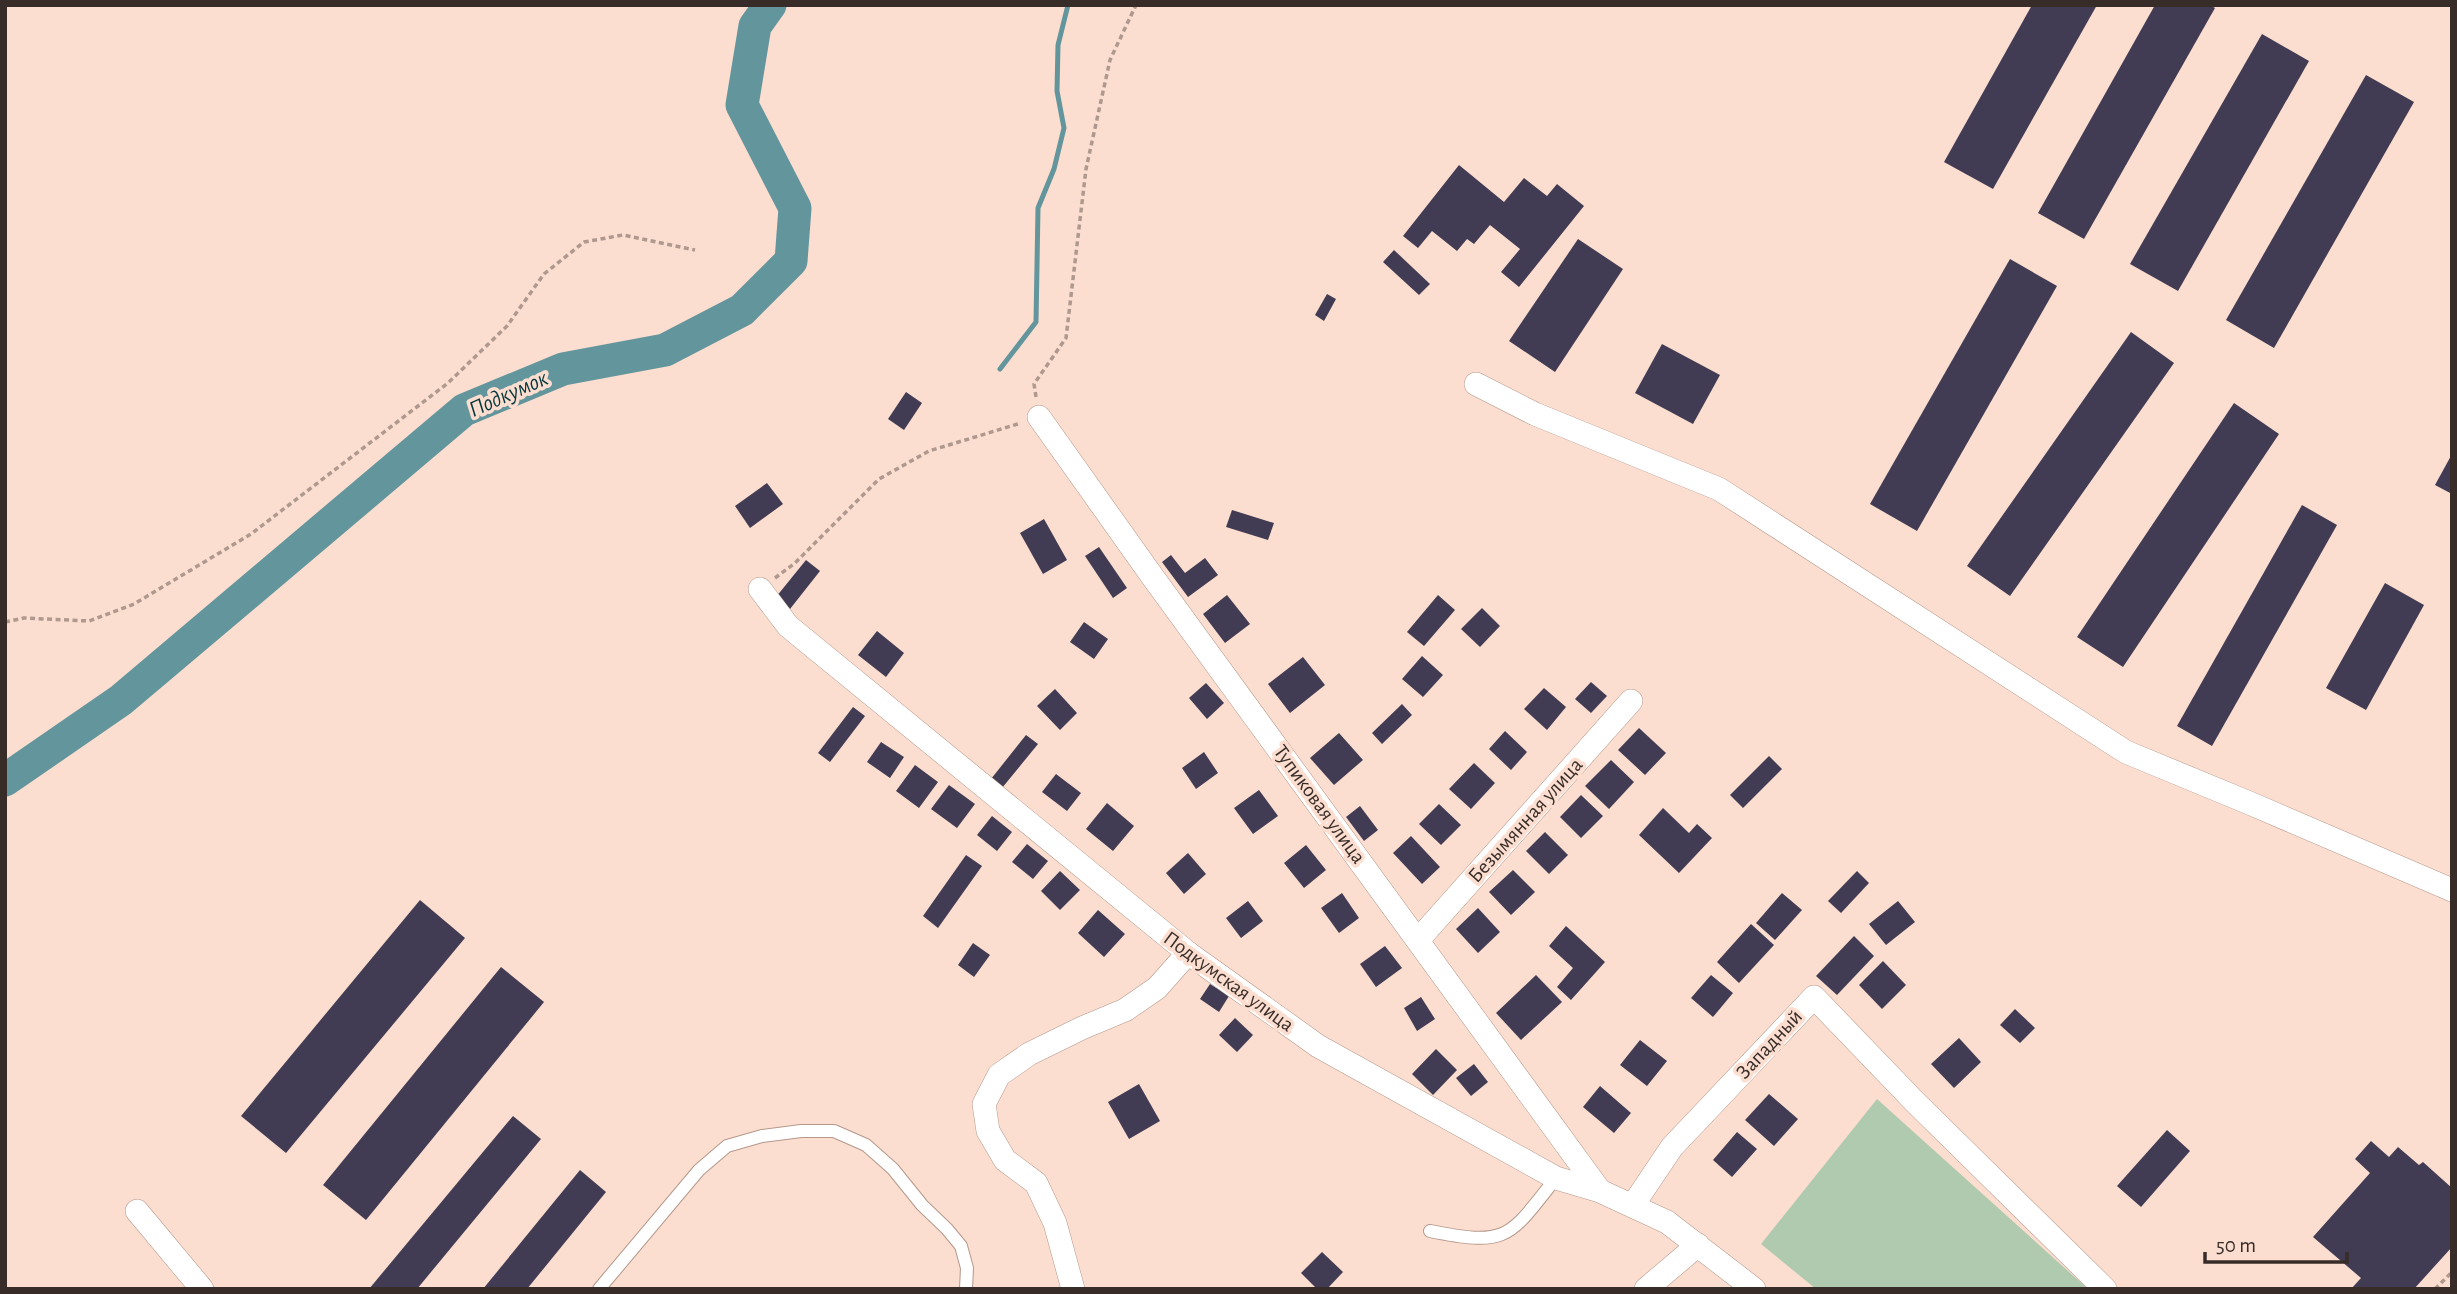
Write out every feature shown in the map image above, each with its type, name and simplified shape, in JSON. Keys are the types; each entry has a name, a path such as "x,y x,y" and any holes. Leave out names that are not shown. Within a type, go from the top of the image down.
{"street":[{"path":"1476,384 1535,414 1719,489 2126,752 2452,890"},
{"name":"Тупиковая улица","path":"1039,417 1600,1191"},
{"name":"Подкумская улица","path":"760,589 788,626 1188,953 1318,1046 1556,1178 1600,1191 1667,1223 1754,1289"},
{"name":"Безымянная улица","path":"1419,940 1631,701"},
{"path":"1073,1289 1055,1223 1046,1203 1036,1183 1004,1160 988,1131 984,1104 999,1075 1029,1054 1125,1010 1157,988 1188,953"},
{"name":"Западный","path":"1633,1205 1672,1147 1814,997 1915,1102 2105,1289"},
{"path":"137,1211 202,1289"},
{"path":"1646,1289 1698,1245"}],"lane":[{"path":"599,1289 699,1170 727,1146 762,1136 801,1131 834,1131 866,1145 893,1169 961,1246 967,1268 966,1289"},
{"path":"1430,1231 1470,1239 1499,1237 1520,1223 1556,1178"}],"path":[{"path":"760,589 795,563 879,479 929,451 1039,417 1034,384 1066,338 1086,169 1110,60 1136,5"},
{"path":"5,622 24,618 89,621 134,604 251,534 448,383 507,326 544,274 584,242 624,235 695,250"},
{"path":"2435,1289 2452,1272"}],"green space":[{"path":"1877,1099 2088,1289 1816,1289 1761,1244"}],"building":[{"path":"2032,5 2097,5 1993,189 1944,162"},
{"path":"2155,5 2210,5 2215,8 2084,239 2038,213"},
{"path":"2262,34 2309,61 2178,291 2130,264"},
{"path":"2366,75 2414,102 2274,348 2226,320"},
{"path":"1459,165 1504,202 1524,178 1547,196 1557,184 1584,206 1519,287 1501,272 1520,249 1490,225 1474,244 1467,239 1457,251 1432,231 1418,248 1403,236"},
{"path":"1578,239 1623,269 1555,372 1509,341"},
{"path":"1394,250 1430,284 1419,295 1383,262"},
{"path":"2010,259 2057,286 1917,531 1870,504"},
{"path":"1327,294 1336,299 1324,321 1315,315"},
{"path":"2131,332 2174,363 2010,596 1967,566"},
{"path":"1662,344 1720,375 1693,424 1635,393"},
{"path":"906,392 922,403 904,430 888,419"},
{"path":"2234,403 2279,434 2123,667 2077,637"},
{"path":"2452,454 2452,494 2435,485"},
{"path":"767,483 783,504 750,528 735,506"},
{"path":"2302,505 2337,525 2212,746 2177,726"},
{"path":"1232,510 1274,523 1268,540 1226,527"},
{"path":"1044,519 1067,560 1043,574 1020,533"},
{"path":"1099,547 1127,588 1113,598 1085,556"},
{"path":"1171,555 1185,573 1205,558 1218,575 1188,597 1162,562"},
{"path":"806,560 820,571 790,609 776,597"},
{"path":"2385,583 2424,605 2366,710 2326,688"},
{"path":"1227,595 1250,624 1225,643 1203,614"},
{"path":"1438,595 1455,610 1424,646 1407,632"},
{"path":"1482,608 1500,626 1480,647 1461,629"},
{"path":"1084,622 1108,639 1094,659 1070,642"},
{"path":"877,631 904,653 886,677 858,655"},
{"path":"1422,656 1443,675 1423,697 1402,679"},
{"path":"1303,657 1325,685 1290,713 1268,684"},
{"path":"1591,682 1607,696 1591,713 1575,699"},
{"path":"1206,683 1224,703 1207,719 1189,698"},
{"path":"1544,688 1566,707 1547,730 1524,709"},
{"path":"1055,689 1077,713 1060,730 1037,706"},
{"path":"1402,704 1412,715 1382,744 1372,733"},
{"path":"853,707 865,716 830,762 818,753"},
{"path":"1639,728 1666,753 1645,775 1618,750"},
{"path":"1505,731 1527,752 1511,770 1489,749"},
{"path":"1339,733 1363,760 1334,785 1310,758"},
{"path":"1026,735 1038,744 1002,788 991,779"},
{"path":"881,742 904,757 890,778 867,762"},
{"path":"1204,752 1218,773 1196,789 1182,768"},
{"path":"1769,756 1782,769 1743,808 1730,795"},
{"path":"1611,760 1634,782 1609,809 1585,786"},
{"path":"1474,763 1495,783 1471,809 1449,789"},
{"path":"915,765 938,782 919,808 896,791"},
{"path":"1056,774 1081,793 1067,811 1042,792"},
{"path":"949,785 975,804 957,828 931,809"},
{"path":"1259,790 1278,816 1253,834 1234,808"},
{"path":"1581,795 1603,816 1581,838 1560,817"},
{"path":"1107,803 1134,826 1113,851 1086,829"},
{"path":"1439,804 1461,825 1441,845 1419,824"},
{"path":"1360,806 1378,830 1364,841 1346,817"},
{"path":"1663,808 1689,833 1697,824 1712,838 1679,873 1639,835"},
{"path":"992,816 1012,832 997,851 977,835"},
{"path":"1545,832 1568,855 1549,874 1526,851"},
{"path":"1411,836 1440,867 1422,884 1393,853"},
{"path":"1027,844 1048,861 1033,879 1012,862"},
{"path":"1306,845 1326,870 1304,888 1284,863"},
{"path":"1188,853 1206,874 1184,894 1166,873"},
{"path":"966,855 982,866 938,928 923,916"},
{"path":"1513,870 1535,892 1511,915 1489,892"},
{"path":"1060,871 1080,890 1060,910 1041,891"},
{"path":"1857,871 1869,883 1841,913 1828,901"},
{"path":"1342,893 1359,918 1339,933 1321,908"},
{"path":"1782,893 1802,910 1775,940 1756,923"},
{"path":"420,900 465,938 286,1153 241,1116"},
{"path":"1248,901 1263,921 1241,938 1226,918"},
{"path":"1898,901 1915,922 1886,945 1869,924"},
{"path":"1478,908 1500,932 1478,953 1456,929"},
{"path":"1098,910 1125,934 1104,957 1078,933"},
{"path":"1751,924 1774,945 1739,983 1717,962"},
{"path":"1566,926 1605,962 1571,1000 1557,987 1573,968 1549,946"},
{"path":"1854,936 1874,956 1837,995 1816,976"},
{"path":"973,943 990,955 974,977 958,965"},
{"path":"1385,946 1402,968 1376,987 1360,964"},
{"path":"1883,961 1906,985 1882,1009 1859,985"},
{"path":"501,967 544,1002 366,1220 323,1185"},
{"path":"1536,975 1562,1002 1521,1040 1496,1013"},
{"path":"1711,975 1733,993 1713,1017 1691,998"},
{"path":"1210,984 1229,996 1219,1012 1200,999"},
{"path":"1421,997 1435,1019 1417,1031 1404,1008"},
{"path":"2015,1009 2035,1028 2020,1043 2000,1025"},
{"path":"1235,1018 1253,1035 1237,1052 1219,1035"},
{"path":"1959,1038 1981,1062 1954,1088 1931,1064"},
{"path":"1640,1040 1667,1061 1647,1086 1620,1065"},
{"path":"1436,1049 1457,1070 1433,1095 1412,1074"},
{"path":"1474,1064 1488,1082 1471,1096 1456,1078"},
{"path":"1139,1084 1160,1121 1129,1139 1108,1102"},
{"path":"1600,1086 1631,1113 1614,1133 1583,1107"},
{"path":"1769,1094 1798,1119 1774,1146 1745,1120"},
{"path":"513,1116 541,1139 417,1289 369,1289"},
{"path":"2167,1130 2190,1151 2141,1207 2117,1186"},
{"path":"1737,1132 1757,1149 1732,1177 1713,1160"},
{"path":"2371,1141 2389,1157 2398,1147 2419,1165 2423,1162 2452,1188 2452,1247 2414,1289 2351,1289 2361,1278 2313,1237 2370,1173 2355,1159"},
{"path":"580,1170 606,1192 527,1289 483,1289"},
{"path":"1322,1252 1343,1272 1327,1289 1317,1289 1301,1273"}],"waterway":[{"name":"Подкумок","path":"5,780 121,700 464,410 563,369 665,350 742,310 791,261 795,208 742,105 755,26 770,5"},
{"path":"1000,369 1036,322 1038,208 1054,169 1064,128 1057,91 1058,45 1068,5"}]}
